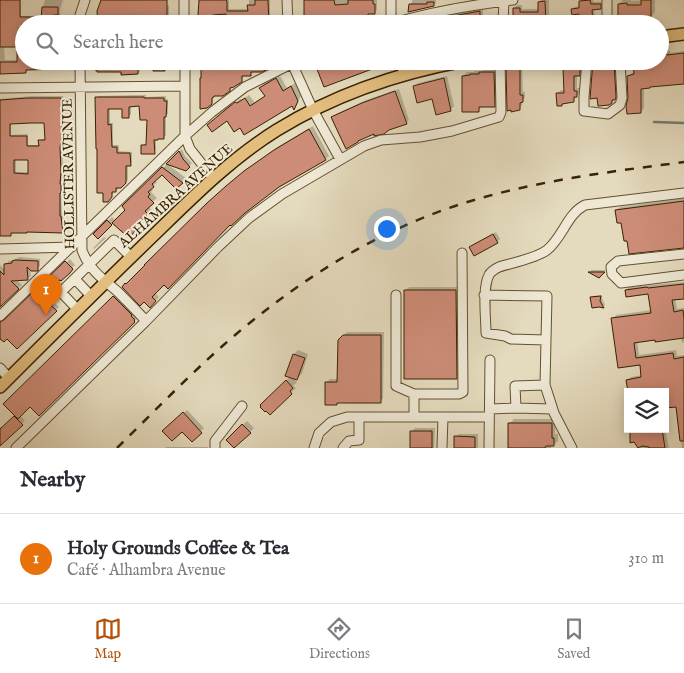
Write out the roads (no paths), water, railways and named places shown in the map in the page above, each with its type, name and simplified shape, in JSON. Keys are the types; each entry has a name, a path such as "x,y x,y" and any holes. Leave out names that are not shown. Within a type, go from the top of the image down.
{"main road":[{"path":"669,36 684,34"},
{"name":"ALHAMBRA AVENUE","path":"0,387 213,178 250,149 277,130 345,95 420,70"}],"street":[{"path":"80,15 86,0"},
{"path":"184,0 184,15"},
{"path":"287,0 288,15"},
{"path":"391,0 391,15"},
{"path":"424,15 507,0 504,15"},
{"path":"607,0 607,15"},
{"name":"HOLLISTER AVENUE","path":"80,70 82,250 89,264 105,282 146,321"},
{"path":"185,70 185,136 190,149 213,178"},
{"path":"0,316 212,112 245,87 278,70"},
{"path":"296,70 313,110 340,159"},
{"path":"403,70 404,74"},
{"path":"16,448 249,218 282,194 364,146 381,140 420,137 499,118 501,112 500,70"},
{"path":"586,70 584,111 608,114 620,105 622,98 620,70"},
{"path":"0,88 185,86"},
{"path":"546,340 511,339 505,336 486,333 484,296 488,276 493,270 542,254 549,249 564,230 572,214 585,205 684,193"},
{"path":"78,309 61,292 89,264 114,240 131,257"},
{"path":"0,249 71,247 82,250"},
{"path":"396,295 396,386 414,394 459,394 463,392 462,254"},
{"path":"684,254 618,261 611,266 612,274 621,283 684,276"},
{"path":"74,279 91,296"},
{"path":"484,296 546,296 545,386 552,408 572,448"},
{"path":"489,448 490,360"},
{"path":"0,368 9,378"},
{"path":"516,408 515,386 545,386"},
{"path":"414,394 414,417"},
{"path":"215,448 215,441 242,406"},
{"path":"314,448 319,432 331,422 347,417 443,417 490,413 516,408 552,408"},
{"path":"343,448 349,441 359,440 359,417"},
{"path":"442,448 443,417"}],"waterway":[{"path":"654,122 684,123"}],"railway":[{"path":"117,448 187,379 242,329 306,281 380,237 405,225 458,205 542,183 684,162"}],"place":[{"name":"Holy Grounds Coffee & Tea","path":"46,315"}]}
